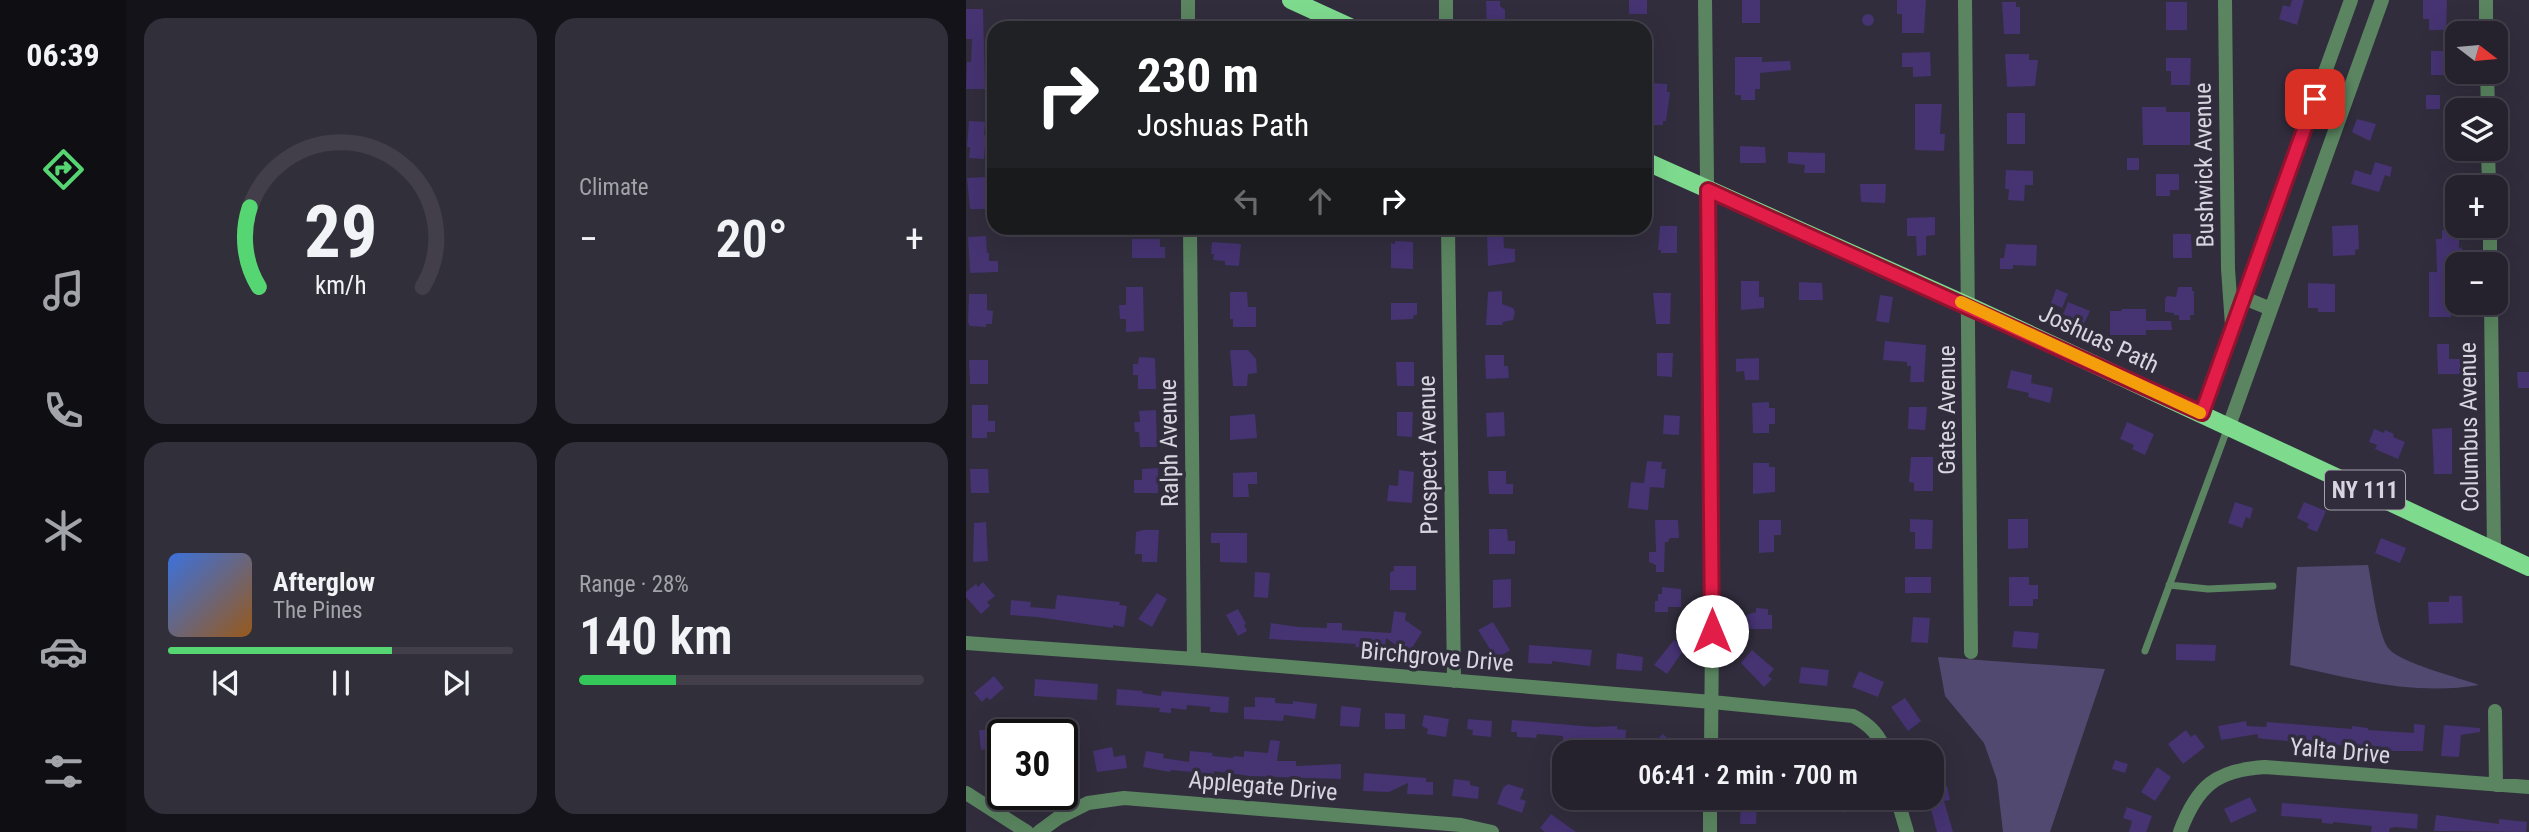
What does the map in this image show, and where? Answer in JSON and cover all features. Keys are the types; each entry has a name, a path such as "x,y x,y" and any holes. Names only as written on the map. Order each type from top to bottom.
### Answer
{"main road":[{"path":"1291,0 1337,21"},
{"name":"Joshuas Path","path":"1652,164 2202,413 2529,567"}],"street":[{"path":"1188,0 1188,21"},
{"path":"1446,0 1446,21"},
{"path":"1706,0 1711,740"},
{"name":"Gates Avenue","path":"1965,0 1971,652"},
{"name":"Bushwick Avenue","path":"2225,0 2228,269 2232,330"},
{"path":"2202,413 2351,0"},
{"path":"2228,426 2382,0"},
{"path":"2486,0 2486,21"},
{"name":"Ralph Avenue","path":"1190,235 1194,659"},
{"name":"Prospect Avenue","path":"1448,235 1454,681"},
{"path":"2244,298 2271,309"},
{"name":"Columbus Avenue","path":"2491,315 2494,551"},
{"name":"Birchgrove Drive","path":"966,643 1194,659 1853,716 1868,724 1880,740"},
{"path":"2495,710 2497,785"},
{"name":"Yalta Drive","path":"2180,832 2188,810 2202,788 2222,775 2241,769 2265,767 2529,787"},
{"path":"966,793 1027,832"},
{"name":"Applegate Drive","path":"1039,832 1058,818 1088,803 1124,798 1461,825 1492,832"},
{"path":"1710,810 1710,832"},
{"path":"1901,810 1907,832"}],"lane":[{"path":"2144,651 2228,426"},
{"path":"2169,585 2208,589 2273,586"}],"shaded area":[{"path":"2368,565 2379,622 2389,649 2405,660 2479,685 2455,688 2408,687 2290,665 2297,567"},
{"path":"1938,657 2105,669 2050,832 2003,832 1997,780 1984,743 1945,696"}],"building":[{"path":"1629,0 1647,0 1647,14 1629,14"},
{"path":"1742,0 1760,0 1760,23 1742,23"},
{"path":"1897,0 1926,0 1924,33 1902,33 1902,14 1897,14"},
{"path":"2292,0 2304,0 2297,25 2279,19 2283,5 2290,7"},
{"path":"2423,0 2447,0 2445,30 2429,30 2429,19 2423,19"},
{"path":"1486,1 1500,1 1500,6 1505,10 1505,21 1487,21"},
{"path":"2002,2 2016,2 2016,7 2020,7 2020,34 2004,34"},
{"path":"2166,2 2187,2 2187,30 2166,30"},
{"path":"966,9 983,9 985,89 966,89 967,62 971,62 972,39 966,39"},
{"path":"1868,14 1874,20 1868,26 1862,20"},
{"path":"2431,51 2445,51 2445,75 2431,75"},
{"path":"1930,52 1931,76 1913,77 1913,67 1902,67 1902,53"},
{"path":"2005,54 2029,54 2029,60 2038,60 2035,86 2007,87"},
{"path":"1735,57 1762,57 1762,62 1790,61 1791,70 1760,73 1760,89 1755,89 1755,100 1741,100 1741,95 1735,95"},
{"path":"2166,58 2191,58 2190,85 2171,85 2171,71 2166,71"},
{"path":"1652,83 1667,84 1667,92 1670,92 1666,121 1663,121 1663,125 1652,125"},
{"path":"2426,95 2440,95 2440,109 2426,109"},
{"path":"1915,104 1942,104 1940,134 1945,134 1944,151 1915,150"},
{"path":"2142,107 2166,107 2166,112 2190,112 2190,145 2143,145"},
{"path":"2007,113 2025,113 2025,144 2007,144"},
{"path":"2357,119 2376,124 2370,141 2352,132"},
{"path":"969,121 985,122 987,146 984,159 969,158 970,147 967,147"},
{"path":"1740,146 1765,147 1766,163 1740,163"},
{"path":"1788,152 1825,153 1825,173 1804,173 1805,165 1788,163"},
{"path":"2127,158 2139,158 2139,170 2127,170"},
{"path":"2375,162 2392,167 2390,177 2385,175 2379,192 2351,184 2355,170 2371,175"},
{"path":"2006,170 2033,171 2033,185 2025,185 2024,201 2008,200 2009,189 2005,189"},
{"path":"2156,174 2179,174 2179,190 2170,190 2170,196 2156,196"},
{"path":"986,177 985,209 970,209 967,178"},
{"path":"1860,184 1886,184 1885,203 1861,202"},
{"path":"1935,217 1935,235 1926,236 1926,255 1917,256 1916,236 1907,236 1907,218"},
{"path":"2358,225 2359,249 2355,250 2355,255 2333,256 2332,226"},
{"path":"1660,226 1677,226 1677,253 1661,253 1661,250 1658,250"},
{"path":"2442,230 2445,230 2445,238 2459,238 2459,248 2462,247 2462,252 2445,252 2445,315 2451,317 2429,317 2429,272 2437,272 2436,239 2442,239"},
{"path":"2173,234 2191,234 2192,258 2173,258"},
{"path":"1487,235 1503,235 1504,248 1515,249 1515,262 1488,266"},
{"path":"986,236 989,261 998,261 998,272 970,273 968,237"},
{"path":"1132,239 1160,239 1160,247 1165,247 1165,258 1132,258"},
{"path":"1395,241 1413,242 1413,269 1391,268 1391,243 1395,244"},
{"path":"1212,242 1241,244 1239,266 1225,265 1225,261 1213,260"},
{"path":"2006,244 2037,245 2036,266 2013,265 2013,269 2000,269 2000,258 2004,258"},
{"path":"1741,281 1759,281 1759,297 1764,297 1764,308 1741,310"},
{"path":"1799,282 1822,283 1823,300 1799,300"},
{"path":"2308,283 2335,284 2335,312 2318,312 2318,308 2308,308"},
{"path":"1126,287 1143,287 1144,331 1126,332 1126,319 1120,319 1119,305 1126,305"},
{"path":"2178,287 2192,287 2194,291 2194,315 2190,315 2190,320 2179,320 2179,315 2165,312 2165,299 2167,296 2176,297"},
{"path":"2056,289 2068,294 2062,308 2051,303"},
{"path":"1502,291 1502,304 1513,308 1515,312 1513,320 1503,322 1502,325 1486,325 1488,292"},
{"path":"1230,292 1247,292 1248,307 1256,307 1256,327 1233,327 1233,319 1230,319"},
{"path":"1653,293 1671,293 1670,324 1656,324"},
{"path":"969,294 987,294 987,310 993,311 992,324 986,324 986,327 970,326"},
{"path":"1880,295 1893,297 1889,323 1876,321"},
{"path":"2068,302 2090,311 2084,324 2063,314"},
{"path":"1391,303 1417,303 1417,315 1414,315 1413,319 1391,320"},
{"path":"2146,309 2146,321 2171,321 2172,330 2146,330 2146,335 2110,335 2110,311"},
{"path":"1885,341 1926,345 1924,382 1910,382 1911,366 1907,366 1907,362 1883,360"},
{"path":"2437,344 2449,344 2449,359 2462,359 2462,374 2438,374"},
{"path":"1230,350 1248,350 1256,359 1257,373 1248,374 1247,386 1233,386"},
{"path":"1657,353 1673,353 1672,377 1657,376"},
{"path":"1485,355 1504,355 1504,366 1508,366 1509,378 1486,379"},
{"path":"1139,357 1155,358 1156,389 1138,389 1138,375 1133,375 1133,364 1138,364"},
{"path":"1759,358 1759,380 1745,380 1744,371 1736,372 1736,359"},
{"path":"969,360 988,360 988,384 970,384"},
{"path":"1396,362 1414,362 1414,386 1397,386"},
{"path":"2011,370 2032,375 2031,383 2053,388 2050,403 2028,397 2029,393 2007,388"},
{"path":"2517,372 2529,372 2529,388 2518,388"},
{"path":"1769,402 1769,408 1775,408 1775,424 1769,424 1769,433 1753,433 1752,403"},
{"path":"972,405 988,405 988,421 995,421 995,432 987,432 987,438 972,438"},
{"path":"1909,407 1927,407 1925,430 1908,429"},
{"path":"1156,410 1157,447 1140,447 1139,432 1135,432 1134,422 1140,422 1139,411"},
{"path":"1397,412 1413,412 1412,437 1397,436"},
{"path":"1504,412 1505,436 1487,437 1486,413"},
{"path":"1255,414 1257,438 1230,440 1230,416"},
{"path":"1664,415 1680,416 1679,435 1663,434"},
{"path":"2127,422 2154,434 2145,455 2132,449 2134,445 2120,439"},
{"path":"2452,428 2452,474 2434,474 2432,429"},
{"path":"2374,429 2384,433 2385,430 2405,442 2398,459 2375,449 2377,445 2369,442"},
{"path":"1911,457 1933,457 1933,491 1914,491 1914,483 1909,482"},
{"path":"1647,461 1662,462 1661,469 1666,469 1664,488 1650,487 1648,510 1628,508 1631,482 1644,483"},
{"path":"1753,463 1769,463 1769,467 1775,467 1775,492 1753,494"},
{"path":"1158,468 1158,493 1134,493 1134,480 1142,480 1142,469"},
{"path":"970,469 988,469 989,493 971,493"},
{"path":"1399,470 1414,472 1412,503 1387,501 1389,485 1398,486"},
{"path":"1488,471 1506,471 1506,484 1513,484 1513,494 1489,494"},
{"path":"1257,472 1257,484 1248,484 1249,497 1233,497 1233,473"},
{"path":"2235,502 2253,508 2250,519 2246,517 2242,528 2228,523"},
{"path":"2304,502 2326,511 2317,532 2307,528 2309,524 2297,518"},
{"path":"1910,519 1933,520 1932,549 1915,549 1915,532 1910,532"},
{"path":"2008,519 2028,519 2028,548 2008,549"},
{"path":"1655,520 1678,520 1679,538 1670,538 1665,542 1664,572 1656,572 1656,565 1649,562 1649,552 1656,552"},
{"path":"1759,520 1781,520 1781,535 1774,535 1774,552 1759,553"},
{"path":"986,522 988,561 973,562 974,523"},
{"path":"1489,529 1507,529 1508,541 1515,541 1515,554 1489,554"},
{"path":"1159,530 1157,562 1142,562 1142,554 1135,554 1136,532"},
{"path":"1211,533 1247,533 1247,563 1220,562 1220,543 1211,543"},
{"path":"2381,538 2406,548 2400,563 2375,553"},
{"path":"1394,566 1416,566 1416,590 1390,590 1390,572 1394,571"},
{"path":"1255,572 1270,573 1268,598 1254,597"},
{"path":"1905,577 1931,577 1931,593 1905,593"},
{"path":"2009,577 2029,577 2029,585 2038,585 2038,599 2033,599 2033,606 2009,606"},
{"path":"1511,579 1511,607 1493,608 1493,580"},
{"path":"983,582 995,596 987,602 990,606 981,614 966,597 966,592"},
{"path":"1662,587 1681,589 1681,607 1668,607 1668,612 1655,612 1655,601 1658,601 1658,594 1662,594"},
{"path":"1157,593 1167,599 1152,627 1138,619"},
{"path":"1057,595 1120,602 1119,605 1127,606 1124,627 1113,625 1113,628 1010,615 1011,600 1031,602 1030,607 1055,609"},
{"path":"2449,596 2462,596 2463,623 2429,624 2428,602 2449,602"},
{"path":"1756,608 1768,609 1768,615 1772,615 1772,629 1746,629 1746,615 1756,612"},
{"path":"1238,609 1247,631 1238,636 1226,615"},
{"path":"1394,611 1406,613 1405,620 1422,632 1408,654 1386,638 1385,649 1355,647 1356,644 1269,639 1271,623 1327,628 1327,623 1342,623 1342,630 1391,633"},
{"path":"1913,617 1930,618 1928,643 1911,642"},
{"path":"1493,622 1510,650 1496,659 1478,630"},
{"path":"2014,631 2039,633 2037,649 2012,647"},
{"path":"1674,640 1685,648 1667,674 1654,665"},
{"path":"2176,644 2216,645 2215,661 2176,660"},
{"path":"1529,645 1592,650 1590,666 1552,661 1552,664 1528,663"},
{"path":"1752,650 1774,669 1768,676 1772,679 1764,687 1741,663"},
{"path":"1617,653 1643,657 1642,671 1616,669"},
{"path":"1801,667 1829,670 1827,686 1799,683"},
{"path":"1859,671 1884,682 1878,697 1852,687"},
{"path":"994,676 1004,688 990,700 987,697 982,702 974,693"},
{"path":"1035,679 1098,684 1097,700 1034,696"},
{"path":"1117,689 1143,691 1142,693 1161,696 1162,691 1229,697 1228,713 1210,712 1210,707 1187,705 1186,710 1171,708 1171,713 1159,712 1160,708 1116,705"},
{"path":"1255,697 1275,698 1275,703 1293,704 1293,701 1317,704 1315,719 1284,715 1283,721 1244,719 1244,707 1255,707"},
{"path":"1905,698 1921,721 1908,731 1891,707"},
{"path":"1341,706 1361,708 1359,727 1340,726"},
{"path":"1385,713 1405,714 1405,729 1385,729"},
{"path":"1424,715 1449,719 1446,737 1427,734 1428,729 1422,726"},
{"path":"1468,719 1492,721 1491,737 1472,735 1473,730 1467,729"},
{"path":"1512,720 1594,727 1617,726 1617,729 1626,730 1625,740 1563,740 1563,736 1537,734 1536,738 1517,737 1517,732 1511,732"},
{"path":"2246,721 2247,726 2266,727 2267,722 2352,729 2352,726 2368,730 2414,733 2414,724 2425,725 2423,751 2393,751 2367,747 2367,750 2350,746 2258,738 2258,734 2221,740 2218,726"},
{"path":"2444,725 2480,728 2480,732 2461,735 2459,757 2441,756"},
{"path":"979,730 987,730 987,749 981,750"},
{"path":"2186,730 2191,737 2195,734 2205,747 2183,764 2168,744"},
{"path":"1663,734 1669,740 1656,740"},
{"path":"1270,740 1280,741 1277,761 1296,761 1296,766 1341,764 1341,779 1250,776 1214,771 1214,774 1170,772 1143,767 1146,751 1164,754 1163,758 1189,762 1190,751 1233,758 1244,757 1244,751 1268,753"},
{"path":"1112,747 1114,757 1125,755 1127,768 1097,772 1093,751"},
{"path":"2115,760 2128,764 2125,773 2112,769"},
{"path":"2157,767 2171,777 2155,801 2141,792"},
{"path":"1364,773 1426,778 1426,782 1433,782 1433,795 1407,794 1408,783 1389,792 1363,791"},
{"path":"1454,779 1470,781 1470,785 1479,787 1478,799 1452,796"},
{"path":"1508,784 1524,789 1520,799 1526,801 1522,813 1497,804 1503,788"},
{"path":"1944,786 1947,786 1950,800 1944,801"},
{"path":"2250,797 2257,811 2231,823 2224,809"},
{"path":"1944,801 1953,832 1937,832 1931,810 1944,810"},
{"path":"2282,803 2418,814 2417,829 2396,827 2390,828 2389,832 2371,832 2372,826 2322,823 2322,819 2281,816"},
{"path":"2127,807 2152,816 2146,832 2129,832 2132,821 2123,818"},
{"path":"1741,810 1757,810 1756,824 1740,824"},
{"path":"1551,814 1576,832 1545,832 1540,828"},
{"path":"2436,815 2499,824 2499,819 2527,822 2526,832 2434,831"}],"slow traffic":[{"path":"1961,302 2200,413"}],"route":[{"path":"1712,631 1708,190 2202,413 2315,99"}]}
